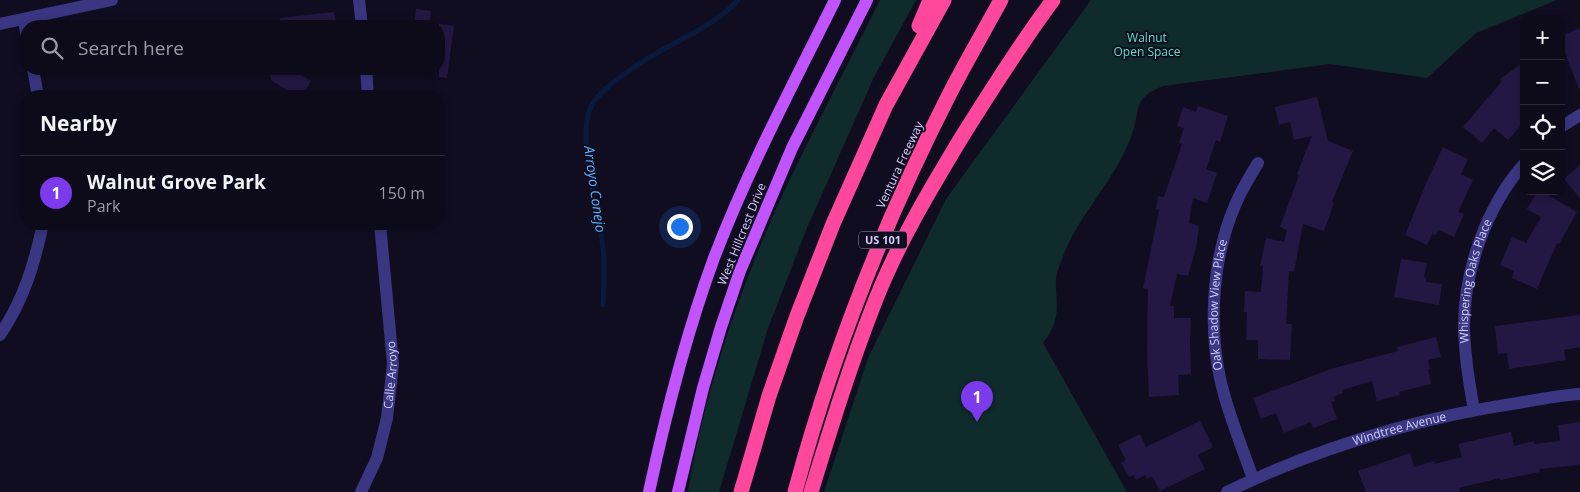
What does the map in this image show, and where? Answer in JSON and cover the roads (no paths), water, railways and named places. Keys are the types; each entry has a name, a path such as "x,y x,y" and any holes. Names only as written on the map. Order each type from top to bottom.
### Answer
{"highway":[{"path":"741,492 769,396 797,316 836,215 886,105 930,0"},
{"path":"886,105 944,0"},
{"name":"Ventura Freeway","path":"795,492 809,438 838,352 899,200 946,102 1001,0"},
{"path":"811,492 838,405 876,298 907,233 936,179 996,82 1053,0"}],"main road":[{"name":"West Hillcrest Drive","path":"650,492 674,386 698,303 714,258 760,151 835,0"},
{"name":"West Hillcrest Drive","path":"678,492 703,388 740,271 792,148 867,0"}],"street":[{"path":"24,20 112,0"},
{"path":"359,0 361,20"},
{"path":"0,24 20,21"},
{"path":"34,75 37,90"},
{"path":"366,75 368,90"},
{"path":"1565,125 1580,115"},
{"name":"Oak Shadow View Place","path":"1253,479 1220,379 1214,317 1218,271 1228,224 1243,188 1258,163"},
{"name":"Whispering Oaks Place","path":"1474,410 1467,370 1464,329 1469,282 1484,228 1496,202 1520,169"},
{"path":"0,335 23,296 36,257 42,230"},
{"name":"Calle Arroyo","path":"361,492 377,458 387,418 394,364 381,230"},
{"name":"Windtree Avenue","path":"1227,492 1253,479 1311,456 1374,435 1474,410 1580,394"}],"waterway":[{"name":"Arroyo Conejo","path":"603,305 603,248 587,158 587,123 590,109 602,92 619,78 643,61 714,21 738,0"}],"place":[{"name":"Walnut Grove Park","path":"977,422"}],"park label":[{"name":"Walnut Open Space","path":"1147,45"}]}
